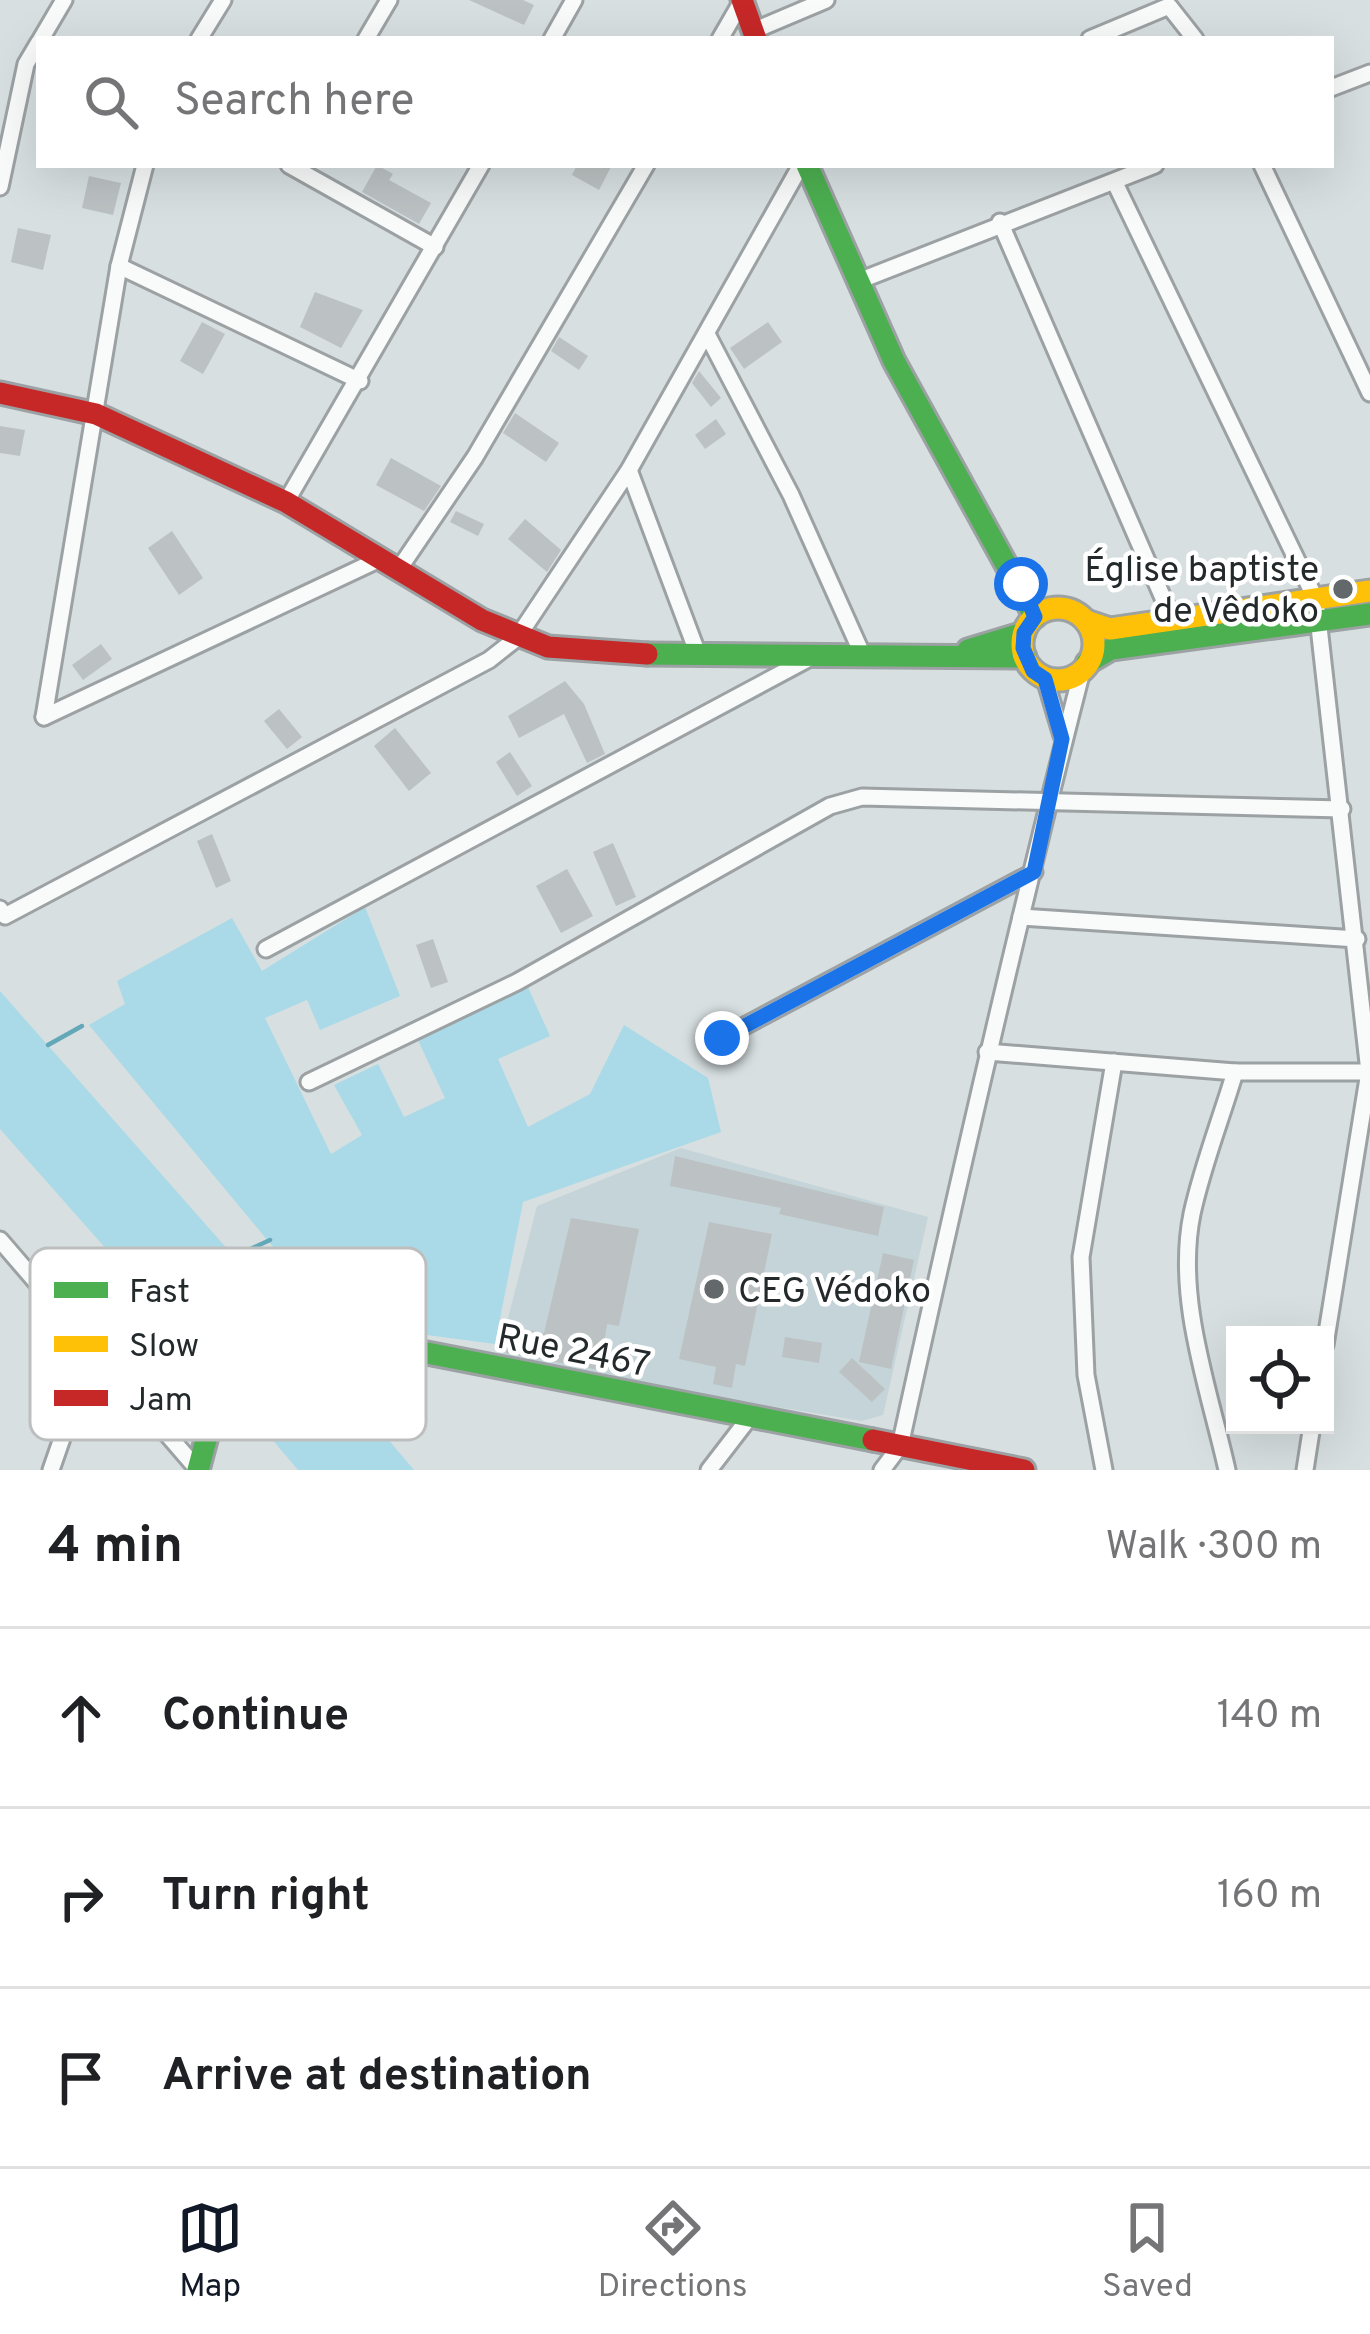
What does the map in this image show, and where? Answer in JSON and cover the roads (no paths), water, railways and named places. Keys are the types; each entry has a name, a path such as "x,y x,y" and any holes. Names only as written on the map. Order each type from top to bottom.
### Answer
{"street":[{"path":"42,36 64,0"},
{"path":"201,36 223,0"},
{"path":"368,36 389,0"},
{"path":"554,36 574,0"},
{"path":"742,0 754,35 826,0"},
{"path":"722,36 742,0"},
{"path":"1097,36 1169,6 1193,36"},
{"path":"0,187 26,64 36,47"},
{"path":"1334,87 1370,73"},
{"path":"144,168 118,266 44,717 390,564 476,457 644,168"},
{"path":"295,168 435,247"},
{"path":"286,502 479,168"},
{"path":"0,909 5,916 489,660 517,638 629,470 802,168"},
{"path":"805,168 929,429 1021,584 1036,620 1025,657"},
{"path":"856,282 1000,222 1116,184 1149,168"},
{"path":"1263,168 1370,393"},
{"path":"1116,184 1317,611 1370,1072 1328,1326"},
{"path":"1000,222 1173,621"},
{"path":"118,266 360,381"},
{"path":"708,336 791,495 864,658"},
{"path":"0,393 96,414 286,502 517,638 576,652 698,657 1025,657 1045,679 1062,739"},
{"path":"629,470 698,657"},
{"path":"1045,679 1065,680 1111,649 1317,611 1370,591"},
{"path":"950,656 1064,609 1110,629 1317,611 1370,614"},
{"path":"882,1470 900,1446 987,1052 1034,872 1046,802 1093,640 1086,621"},
{"path":"266,949 808,659"},
{"path":"309,1082 517,982 830,806 862,796 1342,809"},
{"path":"722,1038 1034,872"},
{"path":"1022,917 1357,939"},
{"path":"987,1052 1235,1072 1370,1072"},
{"path":"1104,1470 1086,1375 1082,1257 1114,1062"},
{"path":"1227,1470 1194,1325 1189,1277 1192,1216 1235,1072"},
{"path":"0,1240 30,1277"},
{"name":"Rue 2467","path":"426,1356 900,1446 982,1466 1024,1470"},
{"path":"709,1470 749,1418"},
{"path":"1305,1470 1311,1434"},
{"path":"51,1470 61,1440"},
{"path":"171,1440 198,1470"},
{"name":"Rue 2467","path":"198,1470 208,1440"}],"waterway":[{"path":"48,1045 82,1026"},
{"path":"253,1248 270,1240"}],"place":[{"name":"Église baptiste de Vêdoko","path":"1343,589"},
{"name":"CEG Védoko","path":"714,1289"}]}
